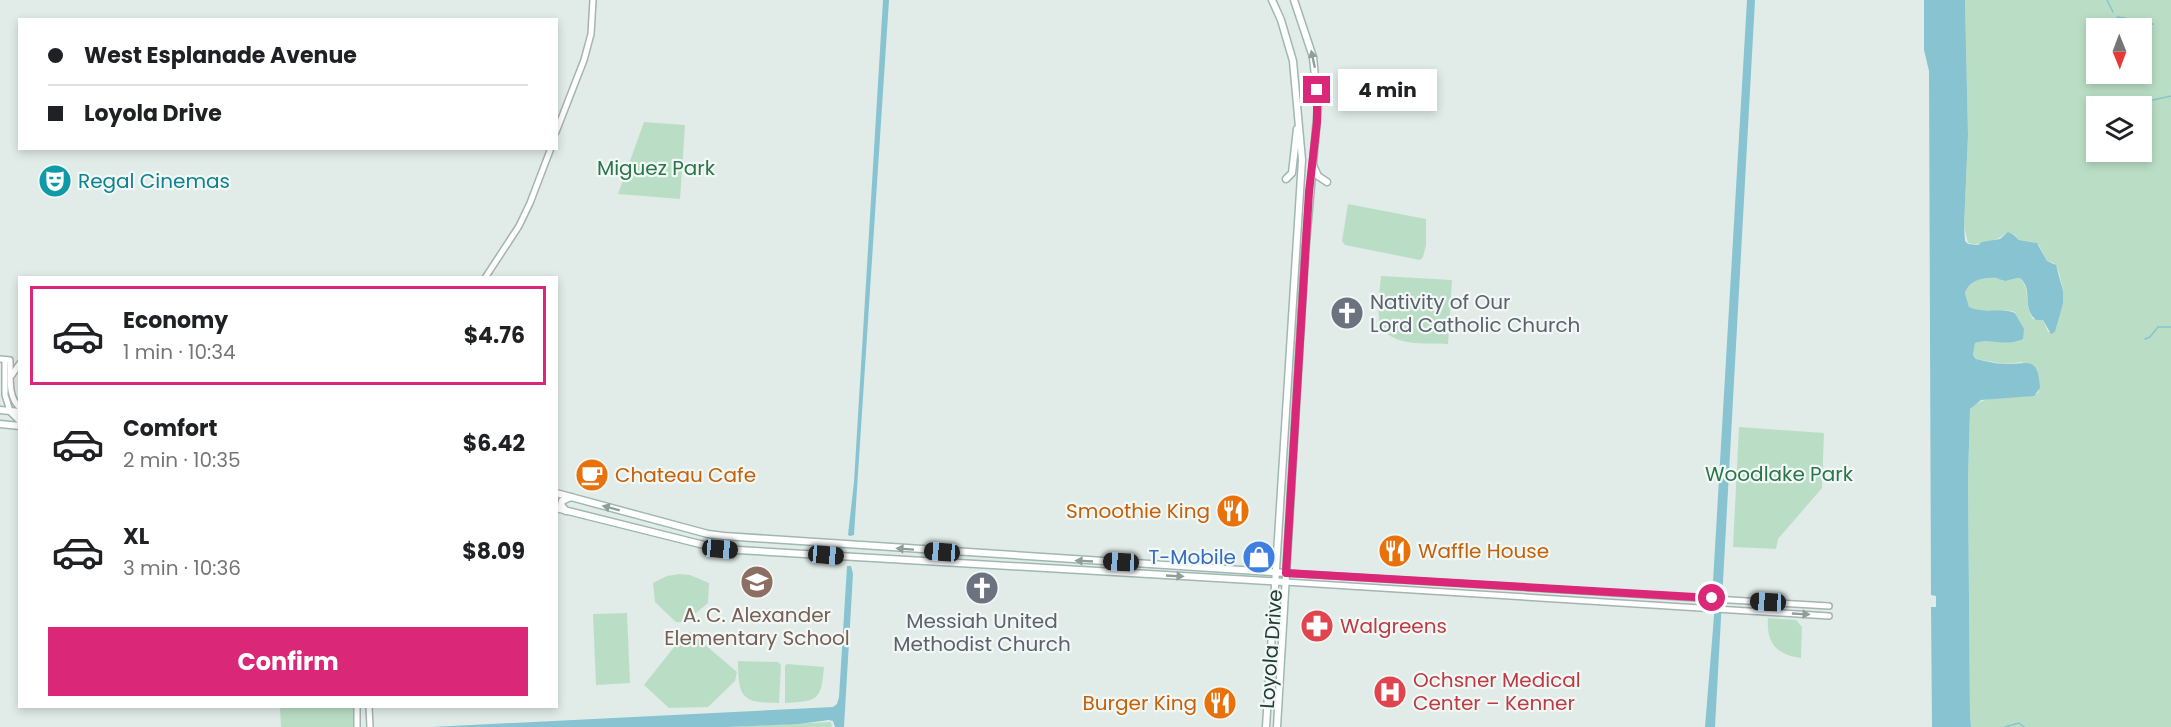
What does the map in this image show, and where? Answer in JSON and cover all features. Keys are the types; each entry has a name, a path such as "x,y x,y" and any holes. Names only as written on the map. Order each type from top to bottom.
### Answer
{"main road":[{"name":"Loyola Drive","path":"1266,727 1302,160 1293,61 1281,20 1272,0"},
{"name":"Loyola Drive","path":"1277,727 1312,159 1317,122 1316,74 1308,38 1294,0"},
{"path":"1286,179 1292,173 1299,120"},
{"path":"1312,159 1316,173 1327,182"},
{"path":"0,410 18,410"},
{"path":"10,411 18,421"},
{"path":"0,424 18,423"},
{"path":"558,494 708,534 744,538 1286,573"},
{"path":"566,511 561,505 562,501 572,497"},
{"path":"558,509 709,547 734,550 1285,582"},
{"path":"734,550 736,544 744,538"},
{"path":"778,540 783,553"},
{"path":"1277,551 1287,552"},
{"path":"1053,569 1054,559"},
{"path":"1106,572 1107,562"},
{"path":"1155,575 1156,565"},
{"path":"1205,567 1205,578"}],"street":[{"path":"558,127 584,60 591,34 593,0"},
{"path":"486,276 519,226 549,150"},
{"path":"5,360 11,379"},
{"path":"5,360 5,395 10,411"},
{"path":"18,365 13,371 11,379 11,395 18,407"},
{"path":"1286,573 1829,606"},
{"path":"1285,582 1829,616"},
{"path":"357,708 357,727"},
{"path":"369,708 370,727"}],"green space":[{"path":"1965,0 2171,0 2171,727 1971,727 1968,479 1970,409 1993,398 2029,396 2038,393 2039,384 2038,379 2022,362 2004,364 1977,359 1973,355 1975,343 2017,342 2023,336 2023,329 2015,312 1974,309 1969,307 1965,293 1973,282 1982,279 1997,278 2006,281 2020,278 2025,287 2033,319 2043,320 2048,332 2055,332 2063,304 2063,291 2059,272 2054,263 2047,261 2039,245 2019,240 2014,234 2005,234 1997,239 1972,244 1968,243 1964,227 1968,135"},
{"name":"Miguez Park","path":"644,122 685,125 680,199 618,194"},
{"path":"1348,204 1426,219 1426,245 1423,257 1420,260 1345,245 1342,241"},
{"path":"1381,276 1452,280 1448,344 1407,342 1389,335 1382,328 1378,302"},
{"name":"Woodlake Park","path":"1739,427 1824,433 1822,488 1778,539 1776,549 1733,547"},
{"path":"690,575 709,583 708,603 685,622 676,622 655,602 653,583 667,576"},
{"path":"627,613 630,683 596,685 593,614"},
{"path":"1768,618 1796,620 1802,627 1801,658 1785,654 1774,646 1769,634"},
{"path":"686,632 690,632 737,672 735,681 708,707 669,708 644,685"},
{"path":"738,661 778,662 781,665 779,703 757,702 745,696 739,683"},
{"path":"787,664 824,667 821,687 816,697 811,700 785,703 785,666"},
{"path":"280,708 355,708 355,727 281,727"},
{"path":"831,722 832,727 726,727"}],"water":[{"path":"883,0 889,0 854,535 850,536 848,535 854,482"},
{"path":"1747,0 1755,0 1715,727 1705,727 1714,616 1713,582"},
{"path":"1924,0 1965,0 1968,135 1965,241 1968,244 1978,245 1982,242 2000,239 2008,232 2019,240 2037,243 2047,261 2056,265 2063,291 2063,304 2055,332 2051,334 2043,320 2036,320 2029,310 2026,288 2020,278 2006,281 1997,278 1982,279 1973,282 1965,293 1969,307 2015,313 2024,329 2023,339 2018,341 1975,343 1973,355 1976,359 2002,364 2030,364 2037,370 2040,388 2034,396 1981,400 1970,409 1968,479 1971,727 1932,727 1931,607 1936,607 1936,596 1931,595 1929,71 1924,50"},
{"path":"847,566 851,566 853,574 844,727 835,727 833,721 829,720 799,724 726,727 432,727 833,707 837,704 839,697"}],"waterway":[{"path":"2107,0 2113,12"},
{"path":"2117,17 2126,18"},
{"path":"2152,100 2171,96"},
{"path":"2145,339 2150,337 2158,327 2171,327"},
{"path":"2005,727 2019,723 2024,727"}],"place":[{"name":"Regal Cinemas","path":"55,181"},
{"name":"Nativity of Our Lord Catholic Church","path":"1347,313"},
{"name":"Chateau Cafe","path":"592,475"},
{"name":"Smoothie King","path":"1233,511"},
{"name":"Waffle House","path":"1395,551"},
{"name":"T-Mobile","path":"1259,557"},
{"name":"A. C. Alexander Elementary School","path":"757,582"},
{"name":"Messiah United Methodist Church","path":"982,588"},
{"name":"Walgreens","path":"1317,626"},
{"name":"Ochsner Medical Center – Kenner","path":"1390,692"},
{"name":"Burger King","path":"1220,703"}],"route":[{"path":"1317,90 1316,140 1309,192 1286,573 1712,598"}]}
